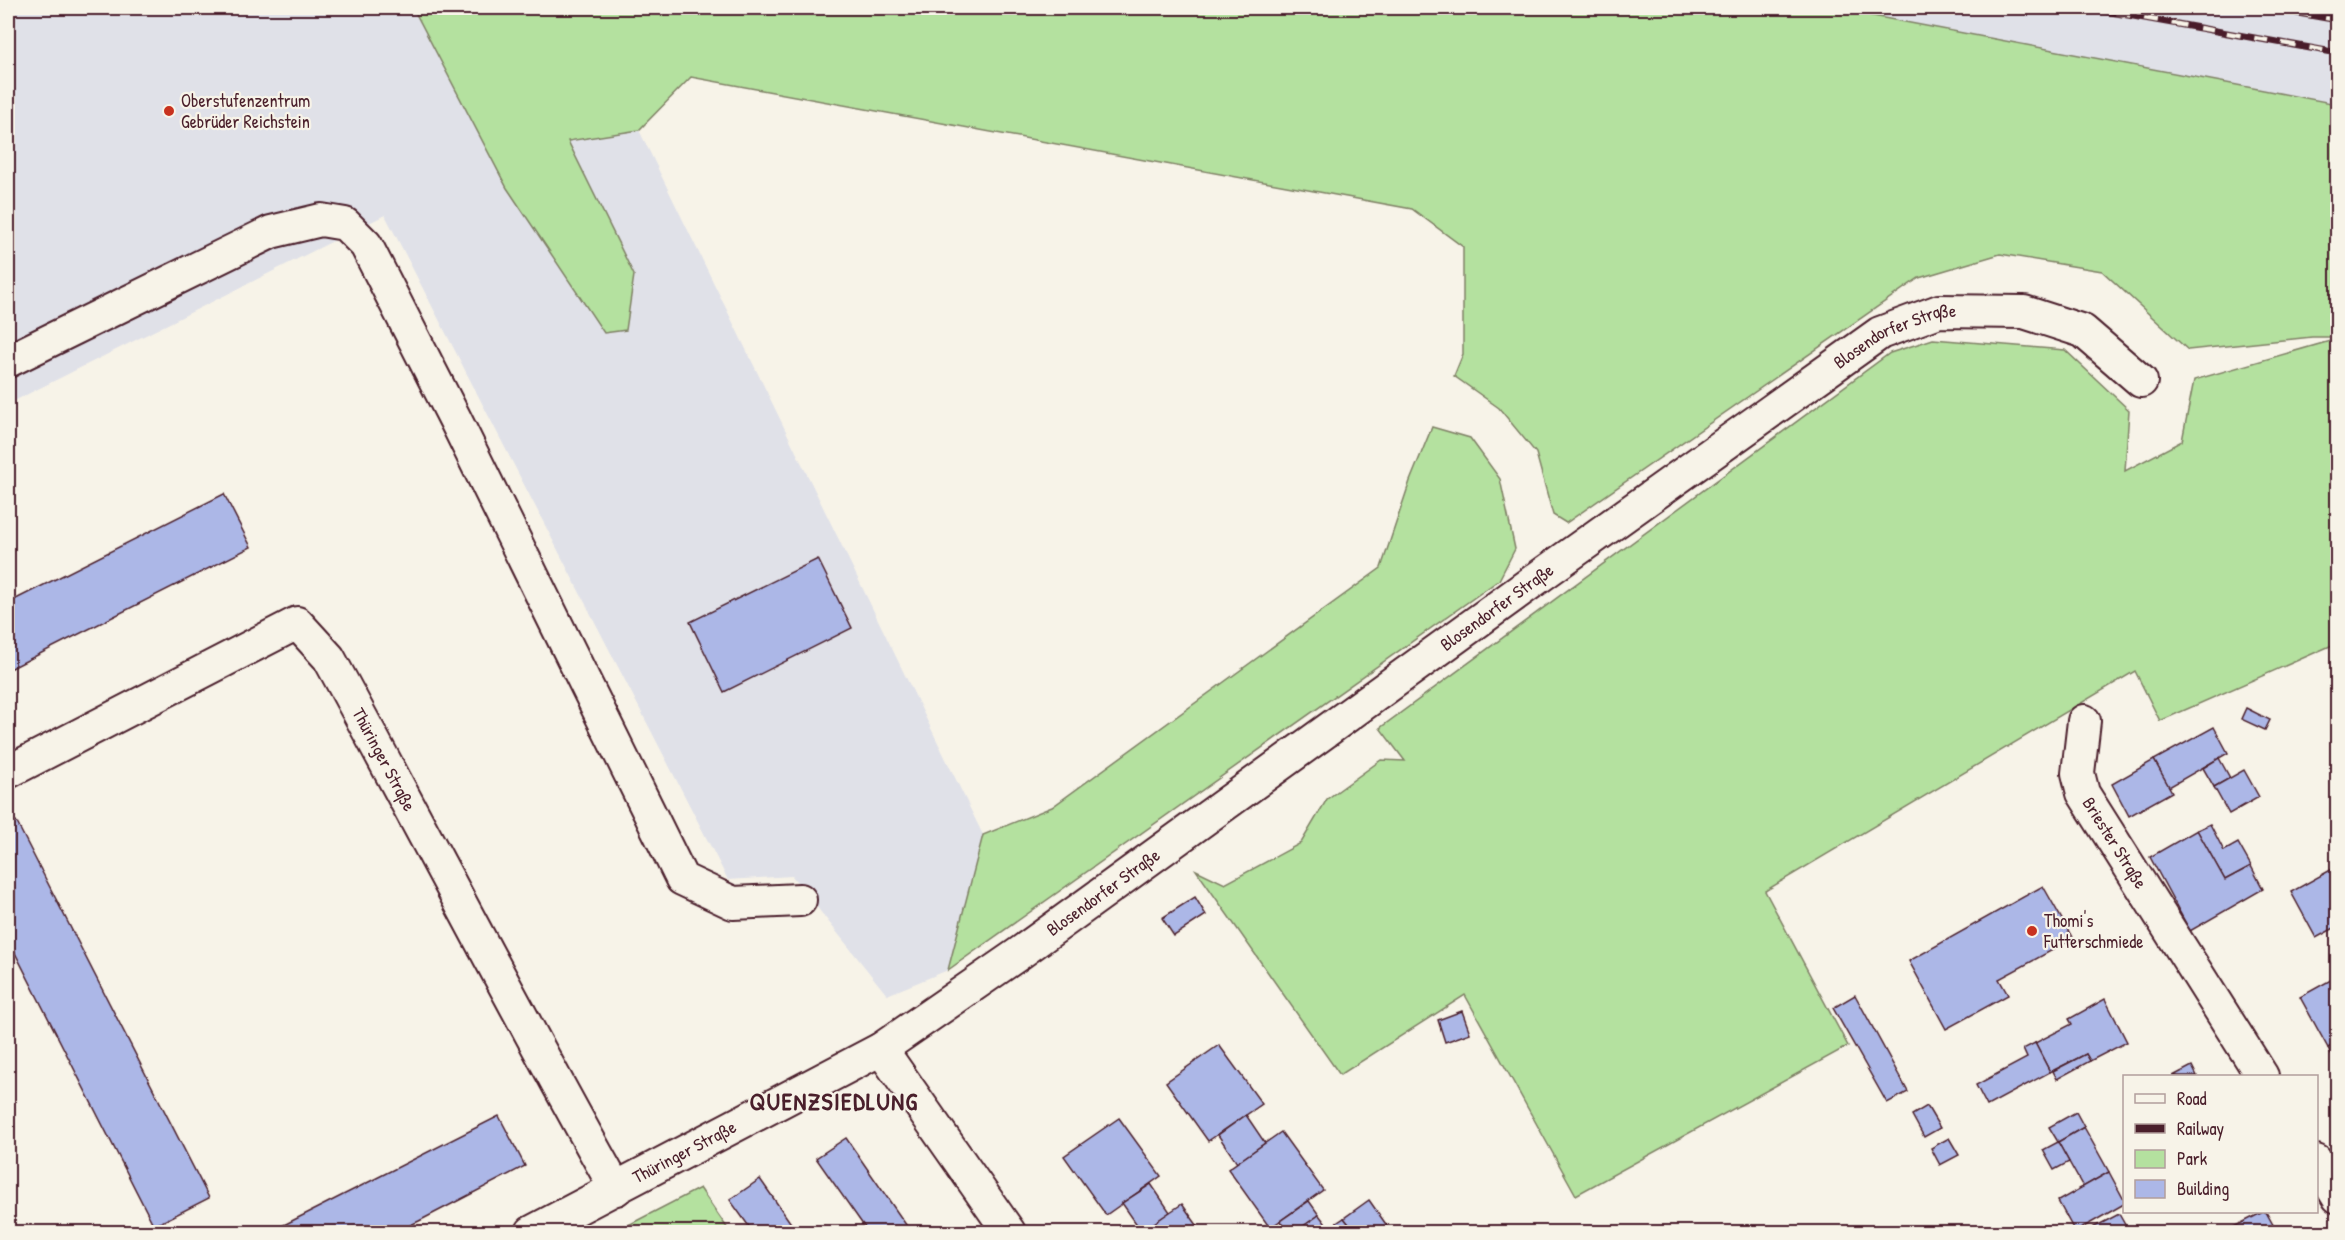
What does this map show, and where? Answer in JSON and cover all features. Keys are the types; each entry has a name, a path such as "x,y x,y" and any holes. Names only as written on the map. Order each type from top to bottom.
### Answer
{"street":[{"path":"8,361 271,232 321,220 345,224 366,245 455,419 682,879 733,903 800,900"},
{"name":"Blosendorfer Straße","path":"880,1049 1017,955 1880,333 1939,311 2025,312 2083,332 2140,381"},
{"name":"Thüringer Straße","path":"8,772 297,623 329,658 496,967 545,1063 616,1189"},
{"name":"Briester Straße","path":"2084,720 2078,772 2083,793 2261,1075"},
{"path":"880,1049 1009,1233"},
{"name":"Thüringer Straße","path":"532,1233 880,1049"},
{"path":"2318,1164 2337,1197"}],"shaded area":[{"path":"8,8 413,8 507,188 634,275 568,141 639,130 983,835 948,970 887,995 792,876 728,880 385,215 8,404"},
{"path":"1831,8 2337,8 2337,104"}],"green space":[{"path":"413,8 1831,8 2337,104 2337,337 2312,337 2188,350 2102,271 2000,254 1919,278 1566,523 1553,515 1536,453 1499,408 1454,376 1463,354 1463,247 1412,209 691,77 639,130 568,141 634,275 626,330 604,333 507,188"},
{"path":"1933,339 2065,350 2129,410 2125,471 2182,441 2194,380 2337,339 2337,643 2160,721 2135,671 1765,891 1848,1046 1576,1195 1465,995 1340,1075 1196,870 1225,884 1301,843 1327,799 1381,760 1405,761 1380,728 1890,353"},
{"path":"1432,427 1470,438 1500,479 1515,549 1499,580 948,970 983,835 1052,807 1381,568 1410,481"},
{"path":"700,1188 730,1232 615,1232"}],"building":[{"path":"224,494 251,547 8,670 8,603"},
{"path":"818,559 852,628 724,692 690,622"},
{"path":"2246,708 2270,720 2265,730 2241,719"},
{"path":"2214,727 2228,753 2169,787 2154,760"},
{"path":"2219,758 2230,778 2214,787 2203,768"},
{"path":"2154,760 2172,792 2129,816 2112,784"},
{"path":"2244,770 2259,797 2229,814 2214,787"},
{"path":"16,821 209,1198 154,1226 8,939 8,826"},
{"path":"2210,824 2224,851 2238,843 2251,866 2225,880 2197,830"},
{"path":"2197,830 2225,880 2251,866 2263,889 2190,931 2150,857"},
{"path":"2336,867 2338,926 2316,938 2291,892"},
{"path":"2043,886 2073,939 1999,979 2008,995 1946,1029 1909,961"},
{"path":"1195,897 1206,915 1174,936 1162,918"},
{"path":"2338,976 2338,1043 2328,1048 2300,997"},
{"path":"1855,995 1908,1092 1887,1103 1833,1008"},
{"path":"2105,999 2127,1042 2090,1061 2086,1054 2050,1072 2035,1043 2072,1024 2069,1019"},
{"path":"1462,1011 1470,1033 1445,1042 1438,1020"},
{"path":"2035,1043 2050,1072 1987,1106 1976,1085 2027,1058 2023,1049"},
{"path":"2338,1043 2338,1066 2328,1048"},
{"path":"1219,1045 1262,1104 1208,1141 1166,1082"},
{"path":"2086,1054 2090,1061 2057,1079 2053,1071"},
{"path":"2192,1066 2196,1075 2175,1075"},
{"path":"1927,1106 1940,1128 1924,1137 1912,1115"},
{"path":"2076,1112 2084,1127 2058,1142 2049,1127"},
{"path":"1246,1115 1265,1143 1237,1163 1218,1135"},
{"path":"499,1116 525,1166 419,1221 396,1232 270,1232"},
{"path":"1119,1118 1161,1176 1106,1215 1064,1156"},
{"path":"2084,1127 2109,1172 2083,1187 2058,1142"},
{"path":"1281,1132 1323,1190 1270,1228 1228,1169"},
{"path":"846,1138 911,1232 868,1232 816,1158"},
{"path":"1949,1138 1959,1155 1940,1165 1931,1148"},
{"path":"2058,1142 2069,1162 2054,1170 2043,1150"},
{"path":"2109,1172 2123,1198 2123,1205 2075,1232 2058,1201"},
{"path":"760,1179 797,1232 753,1232 730,1200"},
{"path":"1151,1184 1170,1212 1142,1232 1122,1203"},
{"path":"1369,1200 1390,1230 1388,1232 1355,1232 1344,1218"},
{"path":"1309,1201 1319,1215 1295,1232 1287,1232 1280,1221"},
{"path":"1182,1204 1202,1232 1141,1232 1170,1212"},
{"path":"2261,1213 2267,1213 2277,1232 2224,1232"},
{"path":"2119,1214 2129,1232 2085,1232"},
{"path":"1319,1215 1329,1228 1323,1232 1295,1232"},
{"path":"1344,1218 1355,1232 1323,1232"}],"railway":[{"path":"2089,8 2338,53"},
{"path":"2270,8 2338,20"}],"place":[{"name":"Oberstufenzentrum Gebrüder Reichstein","path":"169,111"},
{"name":"Thomi's Futterschmiede","path":"2032,931"}],"district":[{"name":"QUENZSIEDLUNG","path":"834,1102"}]}
